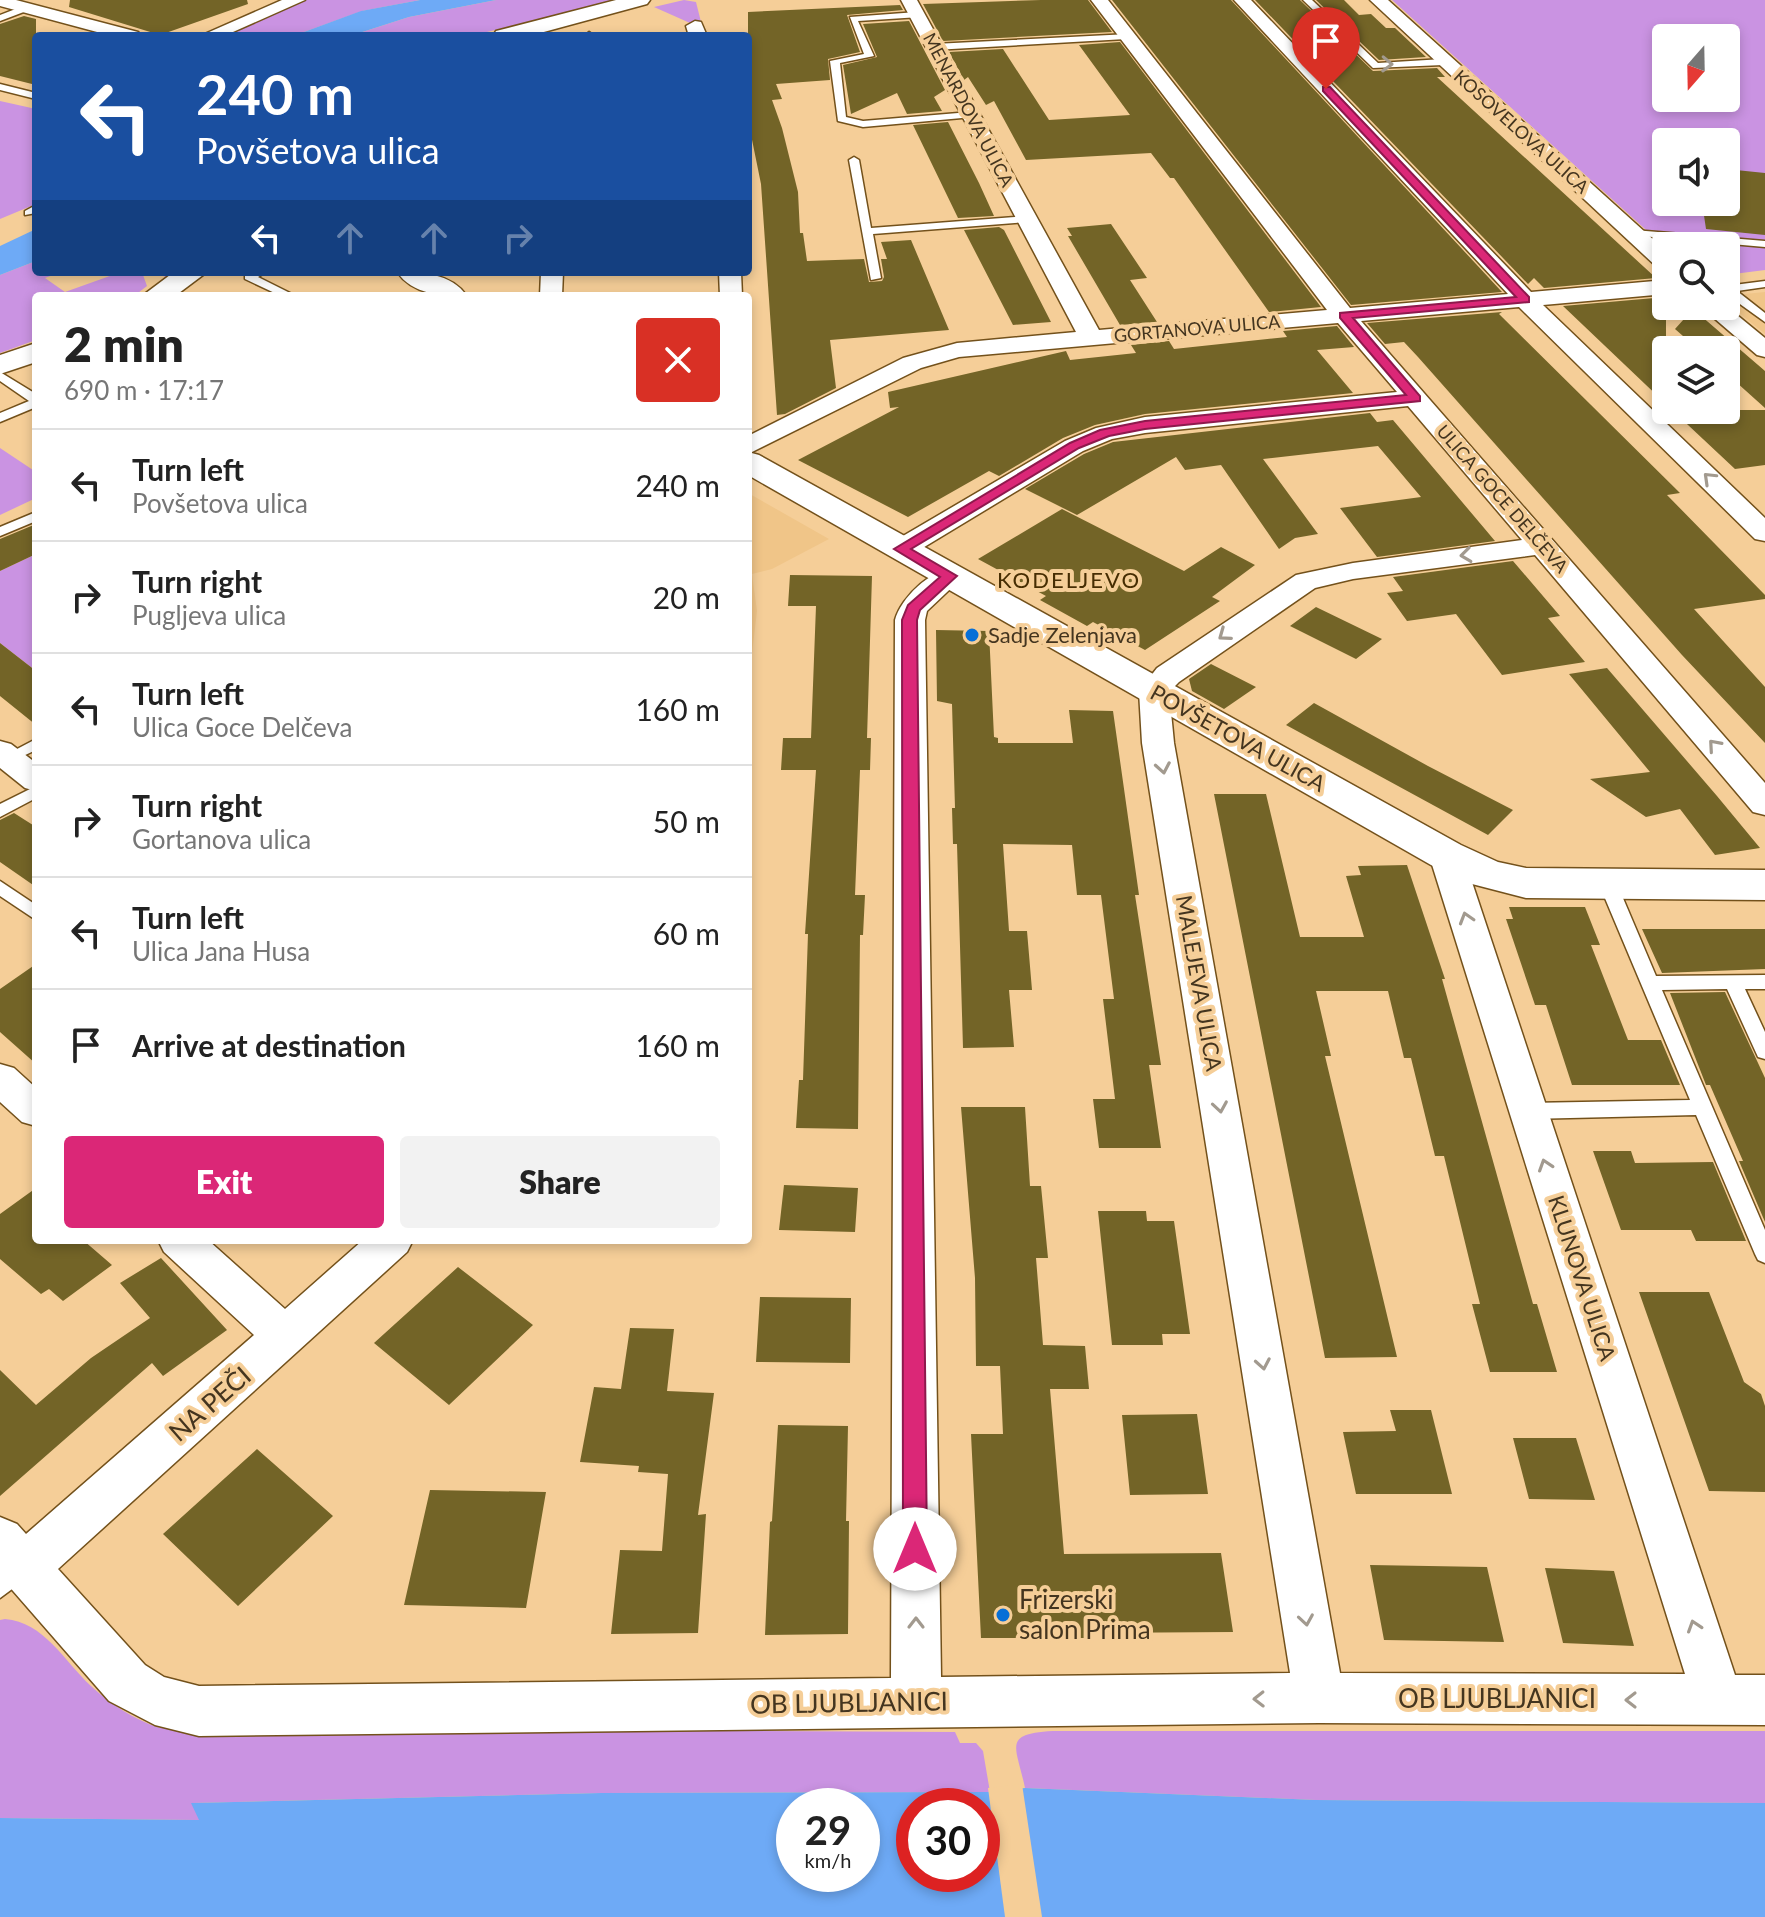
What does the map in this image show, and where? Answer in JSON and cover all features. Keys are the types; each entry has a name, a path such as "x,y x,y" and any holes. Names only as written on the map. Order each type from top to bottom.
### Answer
{"street":[{"path":"219,32 297,0"},
{"path":"519,32 640,0"},
{"name":"ULICA GOCE DELČEVA","path":"1099,0 1344,316 1765,804"},
{"path":"1242,0 1525,300 1765,533"},
{"name":"KOSOVELOVA ULICA","path":"1378,0 1652,250"},
{"path":"0,1 117,32"},
{"name":"MENARDOVA ULICA","path":"913,8 1091,338"},
{"path":"162,292 187,276"},
{"path":"418,276 446,292"},
{"name":"GORTANOVA ULICA","path":"752,444 936,354 1652,288"},
{"path":"1729,320 1765,350"},
{"path":"2,376 32,355"},
{"path":"901,549 1074,446 1105,433 1145,425 1416,398"},
{"name":"POVŠETOVA ULICA","path":"752,464 1446,855 1487,874 1511,881 1765,885"},
{"path":"1154,691 1168,675 1306,581 1353,571 1543,546"},
{"path":"916,1701 910,620 913,608 950,576"},
{"name":"MALEJEVA ULICA","path":"1154,691 1158,743 1319,1698"},
{"path":"15,751 32,774"},
{"name":"KLUNOVA ULICA","path":"1446,855 1528,1111 1742,1700"},
{"path":"0,1079 32,1107"},
{"path":"183,1244 286,1337"},
{"name":"NA PEČI","path":"9,1564 286,1337 388,1244"},
{"name":"OB LJUBLJANICI","path":"9,1564 127,1683 155,1700 199,1711 1319,1698 1742,1700"}],"lane":[{"path":"1307,0 1376,66 1443,62"},
{"path":"0,18 26,8"},
{"path":"913,8 853,19 869,56 835,61 841,119 863,124 970,115"},
{"path":"934,47 1126,36"},
{"path":"0,87 32,95"},
{"path":"854,160 875,278"},
{"name":"MENARDOVA ULICA","path":"868,231 1027,219"},
{"path":"1634,233 1765,244"},
{"path":"251,276 249,277 281,292"},
{"path":"1740,287 1765,284"},
{"path":"1740,300 1765,319"},
{"path":"2,376 32,399"},
{"path":"0,418 32,404"},
{"path":"0,532 32,518"},
{"path":"0,811 32,793"},
{"path":"1608,884 1765,1254"},
{"path":"0,887 32,911"},
{"path":"1733,982 1765,1052"},
{"path":"1650,983 1765,982"},
{"path":"1528,1111 1702,1107"}],"shaded area":[{"path":"306,0 420,0 362,11 304,32 228,32"},
{"path":"496,0 614,0 487,32 362,32 409,17"},
{"path":"684,0 696,2 701,22 690,23 654,7"},
{"path":"1392,0 1765,0 1765,270 1740,273 1740,232 1652,232 1652,235"},
{"path":"0,101 32,108 32,206 0,219"},
{"path":"32,263 32,276 50,276 45,278 65,292 32,292 32,341 0,353 0,275"},
{"path":"110,276 143,276 147,286 139,292 65,292"},
{"path":"1765,292 1765,334 1740,313 1740,301 1747,300 1745,294"},
{"path":"0,448 32,469 32,500 0,515"},
{"path":"752,495 829,539 772,569 752,574"},
{"path":"32,556 32,668 0,643 0,571"},
{"path":"752,574 757,611 752,654"},
{"path":"0,1620 31,1627 107,1699 132,1716 160,1728 955,1732 960,1743 976,1743 983,1751 989,1788 896,1788 896,1792 880,1792 880,1788 776,1788 776,1793 601,1793 192,1803 200,1820 0,1818"},
{"path":"1053,1731 1765,1731 1765,1803 1316,1800 1025,1788 1016,1744 1026,1735"}],"water":[{"path":"420,0 496,0 409,17 362,32 304,32 361,11"},
{"path":"32,231 32,263 0,275 0,246"},
{"path":"1025,1788 1316,1800 1765,1803 1765,1917 0,1917 0,1818 199,1820 191,1803 601,1793 776,1793 776,1892 880,1892 880,1792 896,1792 896,1892 1000,1892 1000,1791"}],"pier":[{"path":"1022,1784 1042,1917 1005,1917 1000,1879 1000,1788 988,1788"}],"building":[{"path":"70,0 247,0 248,4 169,32 150,32 69,7"},
{"path":"1088,0 1112,32 943,41 923,4"},
{"path":"1112,0 1231,0 1502,292 1351,305"},
{"path":"1255,0 1300,0 1373,71 1437,68 1445,77 1437,77 1652,274 1652,278 1544,288 1534,278 1528,284"},
{"path":"1316,0 1344,0 1359,15 1371,14 1386,28 1395,28 1426,57 1379,60"},
{"path":"900,5 903,10 847,15 860,52 828,59 830,80 776,84 782,99 772,100 798,192 800,233 803,233 807,261 864,259 869,282 882,281 881,259 887,259 881,242 911,240 949,330 830,340 836,388 785,414 777,415 761,184 752,140 752,32 748,32 748,12"},
{"path":"24,16 36,19 36,32 32,32 32,84 0,76 0,24"},
{"path":"909,21 945,90 934,97 942,111 907,114 897,93 851,114 843,65 877,57 863,24"},
{"path":"1120,42 1321,307 1269,312 1174,178 1170,178 1151,153 1026,160 994,101 986,105 968,77 964,80 949,52 1003,49 1049,120 1130,115 1079,45"},
{"path":"948,122 994,216 958,218 913,125"},
{"path":"1740,170 1765,173 1765,235 1706,229 1704,216 1740,216"},
{"path":"1111,224 1147,278 1130,280 1157,322 1120,325 1068,236 1072,236 1067,228"},
{"path":"999,227 1004,230 1051,322 1013,325 964,230"},
{"path":"1652,298 1652,320 1666,320 1666,336 1652,336 1652,391 1563,306"},
{"path":"1502,312 1499,314 1680,493 1667,495 1765,595 1765,599 1694,609 1765,687 1765,743 1682,655 1404,342 1385,344 1367,323"},
{"path":"1683,320 1706,320 1724,336 1683,336 1675,329"},
{"path":"1337,326 1354,347 1317,350 1353,393 1145,414 1095,425 1063,438 999,476 989,471 908,517 798,460 899,407 890,408 888,392 1066,351 1070,360 1136,353 1131,345 1169,341 1174,349 1287,337 1283,331"},
{"path":"1740,349 1765,371 1765,408 1740,386"},
{"path":"1740,410 1765,410 1765,465 1735,469 1687,424 1740,424"},
{"path":"1370,413 1377,422 1393,420 1495,541 1377,557 1340,508 1421,497 1378,446 1263,459 1318,534 1295,538 1279,549 1221,465 1185,470 1176,457 1077,515 1025,489 1084,454 1113,442"},
{"path":"1062,509 1184,571 1221,547 1255,565 1212,597 1220,601 1145,650 1093,622 1087,626 1040,600 1046,596 978,559"},
{"path":"32,526 32,556 0,571 0,539"},
{"path":"1513,561 1560,616 1548,618 1585,662 1502,675 1456,614 1407,621 1387,593 1403,591 1393,577"},
{"path":"790,575 872,576 867,738 871,738 870,770 860,770 855,895 865,895 863,935 860,935 858,1129 796,1128 799,1080 803,1080 808,934 805,934 816,770 781,770 783,738 811,738 816,606 788,606"},
{"path":"1316,607 1382,639 1356,659 1290,626"},
{"path":"936,630 989,631 994,737 998,738 998,743 1073,743 1069,710 1113,711 1139,895 1135,895 1161,1065 1149,1065 1161,1148 1099,1148 1093,1099 1115,1099 1103,999 1114,999 1101,895 1077,895 1072,845 1003,844 1009,931 1027,931 1032,990 1009,990 1014,1047 963,1048 957,844 953,844 952,704 937,701"},
{"path":"0,643 32,668 32,722 0,696"},
{"path":"1211,664 1256,687 1224,709 1192,691 1189,679"},
{"path":"1607,668 1760,848 1715,855 1680,809 1646,817 1590,779 1650,772 1569,674"},
{"path":"1314,703 1513,810 1488,835 1286,725"},
{"path":"1214,794 1266,794 1300,937 1364,937 1346,876 1361,875 1358,866 1407,865 1445,979 1442,979 1533,1304 1537,1304 1557,1372 1490,1372 1472,1304 1480,1304 1444,1156 1435,1156 1411,1058 1404,1058 1388,991 1316,991 1331,1056 1325,1056 1397,1357 1325,1358"},
{"path":"14,813 32,824 32,884 0,862 0,820"},
{"path":"1509,907 1585,907 1600,945 1591,945 1628,1040 1661,1040 1680,1085 1572,1085 1546,1005 1535,1005 1506,919 1513,919"},
{"path":"1642,929 1765,929 1765,969 1662,973"},
{"path":"32,967 32,1060 0,1032 0,989"},
{"path":"1725,992 1765,1078 1765,1222 1739,1161 1743,1161 1710,1085 1706,1085 1670,993"},
{"path":"961,1107 1025,1107 1030,1186 1041,1186 1048,1258 1036,1258 1043,1345 1085,1346 1089,1389 1050,1389 1064,1554 1221,1553 1233,1632 1084,1633 1085,1638 981,1638 971,1434 1003,1434 1000,1366 976,1366 975,1278"},
{"path":"1593,1151 1631,1151 1635,1163 1713,1162 1746,1241 1696,1241 1691,1230 1621,1230"},
{"path":"784,1185 858,1188 855,1232 779,1230"},
{"path":"32,1191 32,1244 88,1244 112,1265 63,1301 49,1289 41,1294 0,1259 0,1214"},
{"path":"1098,1211 1146,1211 1147,1221 1174,1221 1190,1334 1162,1334 1163,1345 1112,1345"},
{"path":"161,1258 227,1330 163,1376 152,1363 0,1496 0,1370 36,1405 91,1358 150,1318 120,1283"},
{"path":"458,1267 533,1325 449,1405 374,1343"},
{"path":"1639,1292 1709,1292 1744,1382 1761,1394 1765,1406 1765,1492 1709,1491"},
{"path":"760,1297 851,1298 850,1363 756,1362"},
{"path":"630,1328 674,1329 667,1391 714,1393 698,1515 706,1514 698,1633 611,1634 620,1550 662,1551 668,1474 638,1472 639,1466 580,1462 594,1387 621,1389"},
{"path":"1390,1410 1431,1410 1452,1494 1356,1494 1343,1432 1396,1431"},
{"path":"1197,1414 1208,1494 1130,1495 1122,1415"},
{"path":"778,1425 848,1426 848,1634 765,1635"},
{"path":"1513,1438 1576,1438 1595,1500 1529,1499"},
{"path":"257,1449 333,1516 238,1606 163,1534"},
{"path":"430,1490 546,1492 526,1608 404,1605"},
{"path":"1370,1565 1487,1567 1504,1642 1384,1640"},
{"path":"1545,1568 1614,1571 1634,1646 1563,1643"}],"place":[{"name":"Sadje Zelenjava","path":"972,635"},
{"name":"Frizerski salon Prima","path":"1003,1615"}],"district":[{"name":"KODELJEVO","path":"1069,580"}],"route":[{"path":"915,1549 910,620 917,603 950,576 901,549 1074,446 1105,433 1145,425 1416,398 1344,316 1525,300 1326,89"}]}
